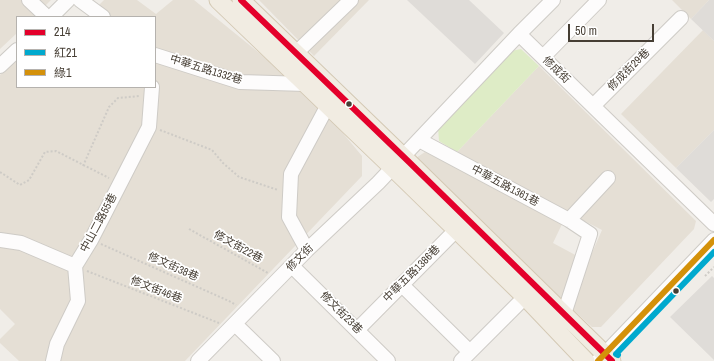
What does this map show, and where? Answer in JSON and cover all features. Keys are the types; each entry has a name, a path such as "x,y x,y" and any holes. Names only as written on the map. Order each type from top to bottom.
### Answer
{"main road":[{"path":"218,0 328,105 398,162"},
{"path":"241,0 296,53 398,162 530,292 586,361"},
{"path":"530,292 564,314 605,359"}],"street":[{"path":"29,0 46,16"},
{"path":"52,16 68,0"},
{"path":"80,0 102,16"},
{"path":"296,53 351,0"},
{"path":"398,162 553,0"},
{"path":"543,57 599,0"},
{"name":"修成街29巷","path":"593,106 681,18"},
{"name":"修成街","path":"520,34 714,224"},
{"path":"0,66 16,51"},
{"name":"中華五路1332巷","path":"156,55 240,82 306,84"},
{"name":"中山二路55巷","path":"75,266 91,240 149,127 152,91"},
{"path":"307,250 289,217 291,174 328,105"},
{"name":"中華五路1361巷","path":"419,140 569,220 590,234 564,314"},
{"name":"修文街","path":"198,361 307,250 398,162"},
{"path":"569,220 608,178"},
{"name":"中華五路1386巷","path":"357,330 462,224"},
{"path":"0,240 21,243 75,266 78,301 57,344 53,361"},
{"path":"605,359 714,240"},
{"name":"修文街23巷","path":"292,266 388,361"},
{"path":"402,285 466,357 530,292"},
{"path":"234,326 273,361"}],"path":[{"path":"83,166 109,107 118,98 152,91"},
{"path":"149,127 212,150 223,163 239,177 290,194"},
{"path":"0,172 20,185 29,180 45,152 56,151 83,166 120,183"},
{"name":"修文街22巷","path":"189,229 279,279"},
{"name":"修文街38巷","path":"91,240 229,301 247,312"},
{"name":"修文街46巷","path":"75,266 234,326"},
{"path":"705,276 714,268"}],"shaded area":[{"path":"0,0 51,0 35,16 16,16 16,34 0,49"},
{"path":"104,0 137,0 156,14 173,0 194,0 311,95 362,156 362,176 185,361 19,361 0,343 0,339 15,324 0,309 0,75 16,59 16,88 156,88 156,16 88,16"},
{"path":"259,0 369,0 314,56"},
{"path":"407,0 469,0 504,33 475,64"},
{"path":"672,0 709,0 691,19"},
{"path":"709,0 714,0 714,41 691,19"},
{"path":"703,30 714,41 714,130 676,168 621,114"},
{"path":"539,66 696,221 694,229 601,327 592,327 569,306 602,230 524,190 457,152"},
{"path":"714,130 714,199 711,202 676,168"},
{"path":"425,152 563,222 553,243 579,257 567,294 559,298 416,158"},
{"path":"712,276 714,278 714,360 670,317"}],"green space":[{"path":"521,49 539,66 457,152 439,141 438,127 511,51"}],"transit line":[{"name":"214","path":"241,0 612,361"},
{"name":"綠1","path":"598,361 714,240"},
{"name":"紅21","path":"618,355 616,354 714,252"}]}
